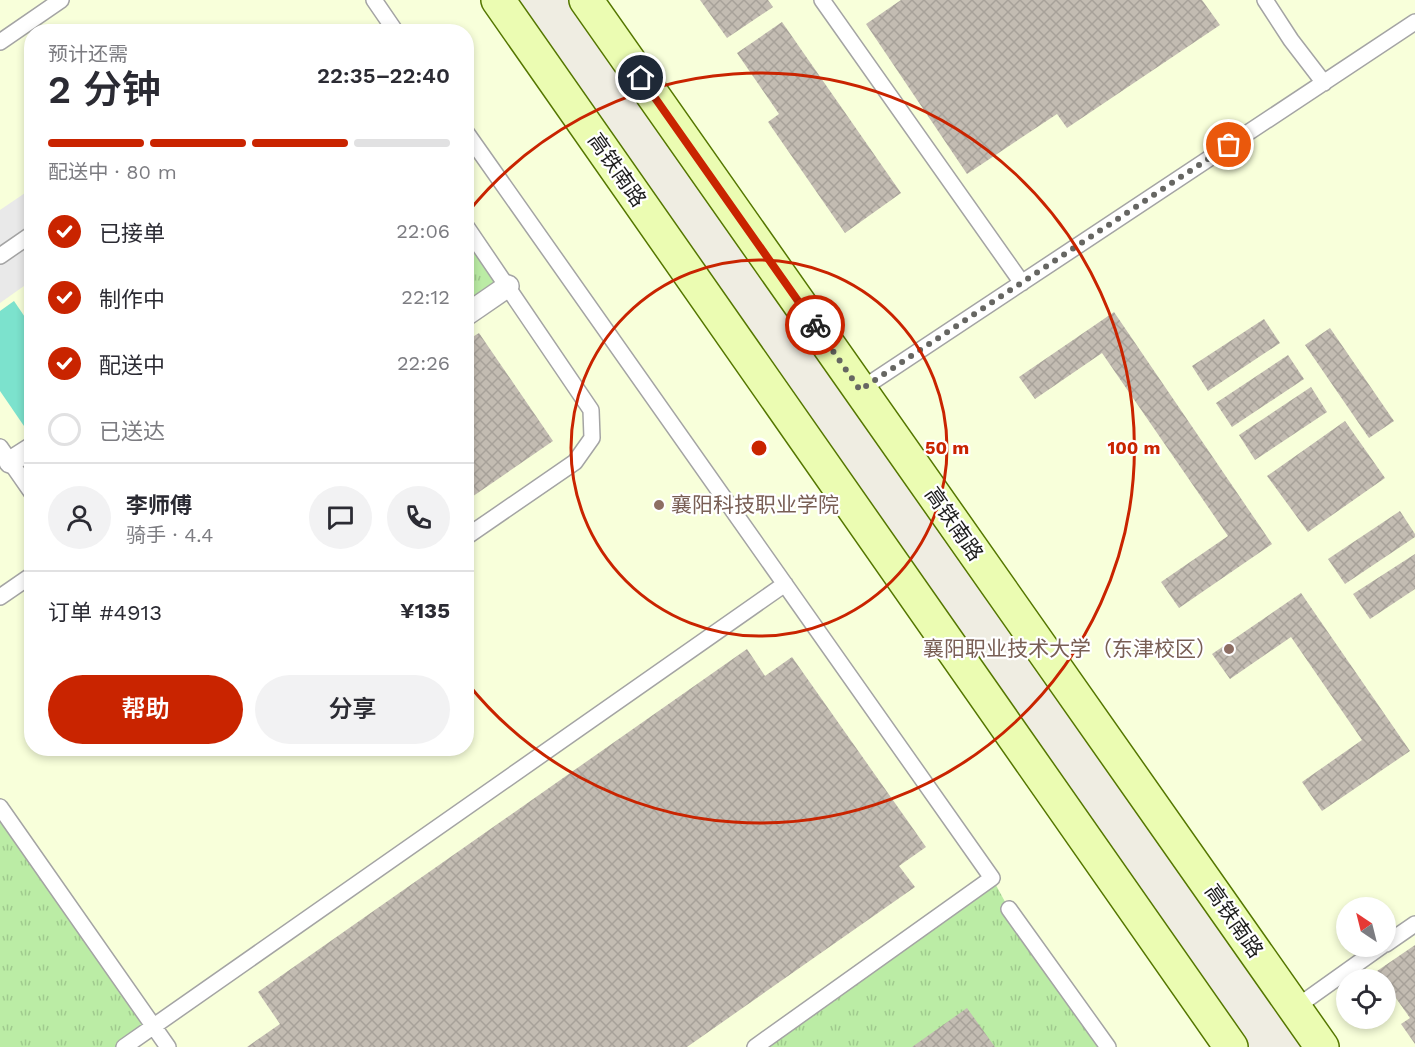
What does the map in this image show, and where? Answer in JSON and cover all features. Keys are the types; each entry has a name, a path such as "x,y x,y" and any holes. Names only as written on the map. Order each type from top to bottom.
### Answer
{"main road":[{"name":"高铁南路","path":"498,0 1231,1047"},
{"name":"高铁南路","path":"586,0 1322,1047"}],"street":[{"path":"474,309 508,286"},
{"path":"5,455 24,450"}],"lane":[{"path":"26,24 61,0"},
{"path":"374,0 390,24"},
{"path":"822,0 1022,283"},
{"path":"1265,0 1324,83"},
{"path":"860,390 1415,22"},
{"path":"0,42 24,25"},
{"path":"474,143 992,878 755,1047"},
{"path":"474,237 591,410 592,438 575,462 474,531"},
{"path":"0,256 24,240"},
{"path":"5,455 24,482"},
{"path":"0,597 24,580"},
{"path":"124,1047 785,584"},
{"path":"0,807 168,1047"},
{"path":"1009,909 1108,1047"},
{"path":"1396,937 1415,924"},
{"path":"1295,1008 1367,957"}],"shaded area":[{"name":"襄阳科技职业学院","path":"0,0 498,0 1231,1047 0,1047"},
{"name":"襄阳职业技术大学（东津校区）","path":"586,0 1415,0 1415,1047 1322,1047"},
{"path":"24,194 24,286 0,303 0,210"},
{"path":"14,301 24,316 24,426 0,391 0,311"}],"green space":[{"path":"474,237 508,286 474,309"},
{"path":"0,807 154,1026 124,1047 0,1047"},
{"path":"992,878 1009,909 1108,1047 755,1047"}],"building":[{"path":"700,0 768,0 773,7 727,38"},
{"path":"901,0 1202,0 1220,25 1067,128 1057,114 967,174 866,24"},
{"path":"782,22 901,193 845,233 768,122 779,114 737,53"},
{"path":"1114,312 1272,544 1179,608 1161,582 1228,536 1102,353 1035,399 1019,377"},
{"path":"1264,319 1280,343 1208,391 1192,366"},
{"path":"1330,328 1394,421 1369,438 1305,345"},
{"path":"479,333 553,441 474,495 474,336"},
{"path":"1288,355 1304,379 1232,427 1216,403"},
{"path":"1311,387 1327,412 1255,460 1239,435"},
{"path":"1345,421 1385,478 1308,532 1267,476"},
{"path":"1400,511 1415,537 1345,584 1328,559"},
{"path":"1415,554 1415,589 1370,619 1353,594"},
{"path":"1301,593 1410,751 1322,811 1302,782 1362,740 1291,637 1230,679 1212,654"},
{"path":"747,649 765,676 792,657 926,847 899,866 915,887 687,1047 247,1047 280,1024 258,992"},
{"path":"1415,945 1415,1044 1401,1024 1410,1018 1396,998 1396,969 1380,969"},
{"path":"967,1008 995,1047 912,1047"}],"way so far":[{"path":"815,325 860,390 1229,145"}],"place":[{"name":"襄阳科技职业学院","path":"659,505"},
{"name":"襄阳职业技术大学（东津校区）","path":"1229,649"}],"route":[{"path":"641,78 815,325"}]}
